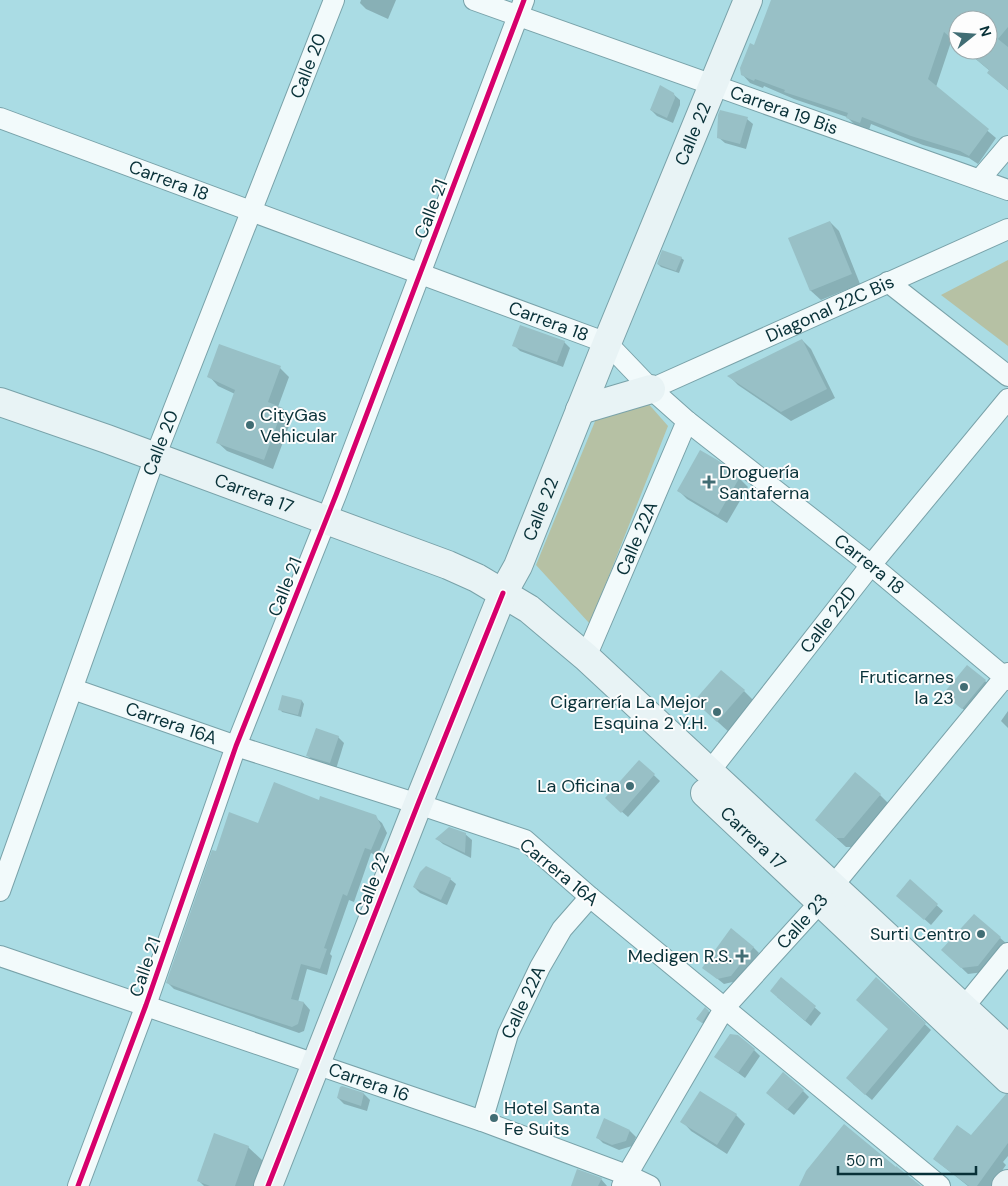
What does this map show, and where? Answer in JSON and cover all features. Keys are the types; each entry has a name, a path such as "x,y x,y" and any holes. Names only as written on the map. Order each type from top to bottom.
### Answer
{"street":[{"name":"Calle 20","path":"0,891 155,457 334,0"},
{"name":"Carrera 19 Bis","path":"474,0 521,8 712,84 995,184"},
{"name":"Calle 22","path":"268,1186 418,804 504,593 518,566 712,84 748,0"},
{"name":"Calle 21","path":"78,1186 146,1005 236,746 421,274 521,8"},
{"name":"Carrera 18","path":"0,118 607,343 651,389 688,421 871,565 1007,676"},
{"path":"995,184 1008,146"},
{"name":"Diagonal 22C Bis","path":"651,389 1008,229"},
{"path":"888,282 1008,376"},
{"path":"580,410 651,389"},
{"name":"Calle 22D","path":"710,771 871,565 1008,399"},
{"name":"Carrera 17","path":"0,402 448,564 477,578 529,609 586,657 710,771 826,894 1008,1079"},
{"name":"Calle 22A","path":"586,657 688,421"},
{"name":"Carrera 17","path":"504,593 526,622 570,666 826,894 964,1007 1008,1049"},
{"name":"Calle 23","path":"624,1181 725,1007 826,894 1007,676"},
{"name":"Carrera 16A","path":"73,689 236,746 525,840 590,897 940,1186"},
{"name":"Calle 22A","path":"482,1121 508,1034 540,967 562,929 590,897"},
{"path":"964,1007 1008,952"},
{"name":"Carrera 16","path":"0,956 482,1121 624,1181 650,1186"}],"green space":[{"path":"1008,260 1008,346 941,295"},
{"path":"646,401 668,426 590,624 536,565 598,414"}],"building":[{"path":"771,0 1008,0 1008,27 998,39 998,10 948,10 948,35 944,32 928,79 989,129 969,156 960,151 911,136 862,117 860,123 846,118 848,113 784,92 785,90 741,75 740,68 750,43 754,45"},
{"path":"998,39 1008,47 1008,90 987,73 989,70 977,60 998,60"},
{"path":"660,85 674,93 675,98 667,118 650,110"},
{"path":"720,110 748,117 740,144 717,138"},
{"path":"830,221 852,274 810,291 788,238"},
{"path":"662,250 682,257 676,271 657,264"},
{"path":"520,325 565,341 557,362 512,346"},
{"path":"802,339 827,389 781,412 727,376"},
{"path":"219,344 281,366 268,402 283,408 264,460 216,443 235,390 207,377"},
{"name":"Droguería Santaferna","path":"700,450 719,461 740,477 718,515 677,491"},
{"name":"Fruticarnes la 23","path":"967,665 986,680 962,709 943,694"},
{"path":"721,670 745,690 717,722 694,701"},
{"path":"282,695 302,700 298,715 278,710"},
{"path":"316,728 339,736 330,763 306,756"},
{"name":"La Oficina","path":"639,760 655,774 621,813 605,798"},
{"path":"855,772 881,794 844,838 836,838 815,820"},
{"path":"274,782 319,800 320,796 376,815 381,826 371,850 365,848 347,896 343,894 324,948 327,949 320,969 301,964 291,999 304,1002 298,1024 292,1027 227,1006 166,983 212,850 216,851 229,812 258,823"},
{"path":"449,827 466,833 465,853 435,839"},
{"path":"426,866 451,878 441,900 413,887 420,872"},
{"path":"910,879 938,904 924,920 896,896"},
{"path":"974,914 1001,937 978,966 961,968 941,950"},
{"path":"731,928 754,947 731,976 717,979 702,968"},
{"path":"781,977 816,1006 805,1021 770,991"},
{"path":"876,977 926,1023 865,1095 846,1078 888,1029 856,1000"},
{"path":"705,1007 709,1011 702,1023 696,1019"},
{"path":"730,1034 738,1035 755,1049 738,1073 714,1057"},
{"path":"783,1072 804,1090 787,1110 766,1093"},
{"path":"342,1086 364,1093 361,1106 337,1098"},
{"path":"700,1091 737,1114 717,1145 680,1122"},
{"path":"1008,1094 1008,1143 977,1186 969,1186 933,1159 957,1125 971,1135"},
{"path":"604,1118 630,1130 626,1141 612,1145 596,1138"},
{"path":"844,1124 921,1186 799,1186 806,1171"},
{"path":"214,1133 249,1146 235,1186 210,1186 197,1181"},
{"path":"577,1169 602,1178 598,1186 571,1186"}],"cycle path":[{"path":"78,1186 146,1005 236,746 336,495 524,0"},
{"path":"268,1186 503,593"}],"place":[{"name":"CityGas Vehicular","path":"250,425"},
{"name":"Droguería Santaferna","path":"709,482"},
{"name":"Fruticarnes la 23","path":"964,687"},
{"name":"Cigarrería La Mejor Esquina 2 Y.H.","path":"717,712"},
{"name":"La Oficina","path":"630,786"},
{"name":"Surti Centro","path":"981,934"},
{"name":"Medigen R.S.","path":"742,956"},
{"name":"Hotel Santa Fe Suits","path":"494,1118"}]}
